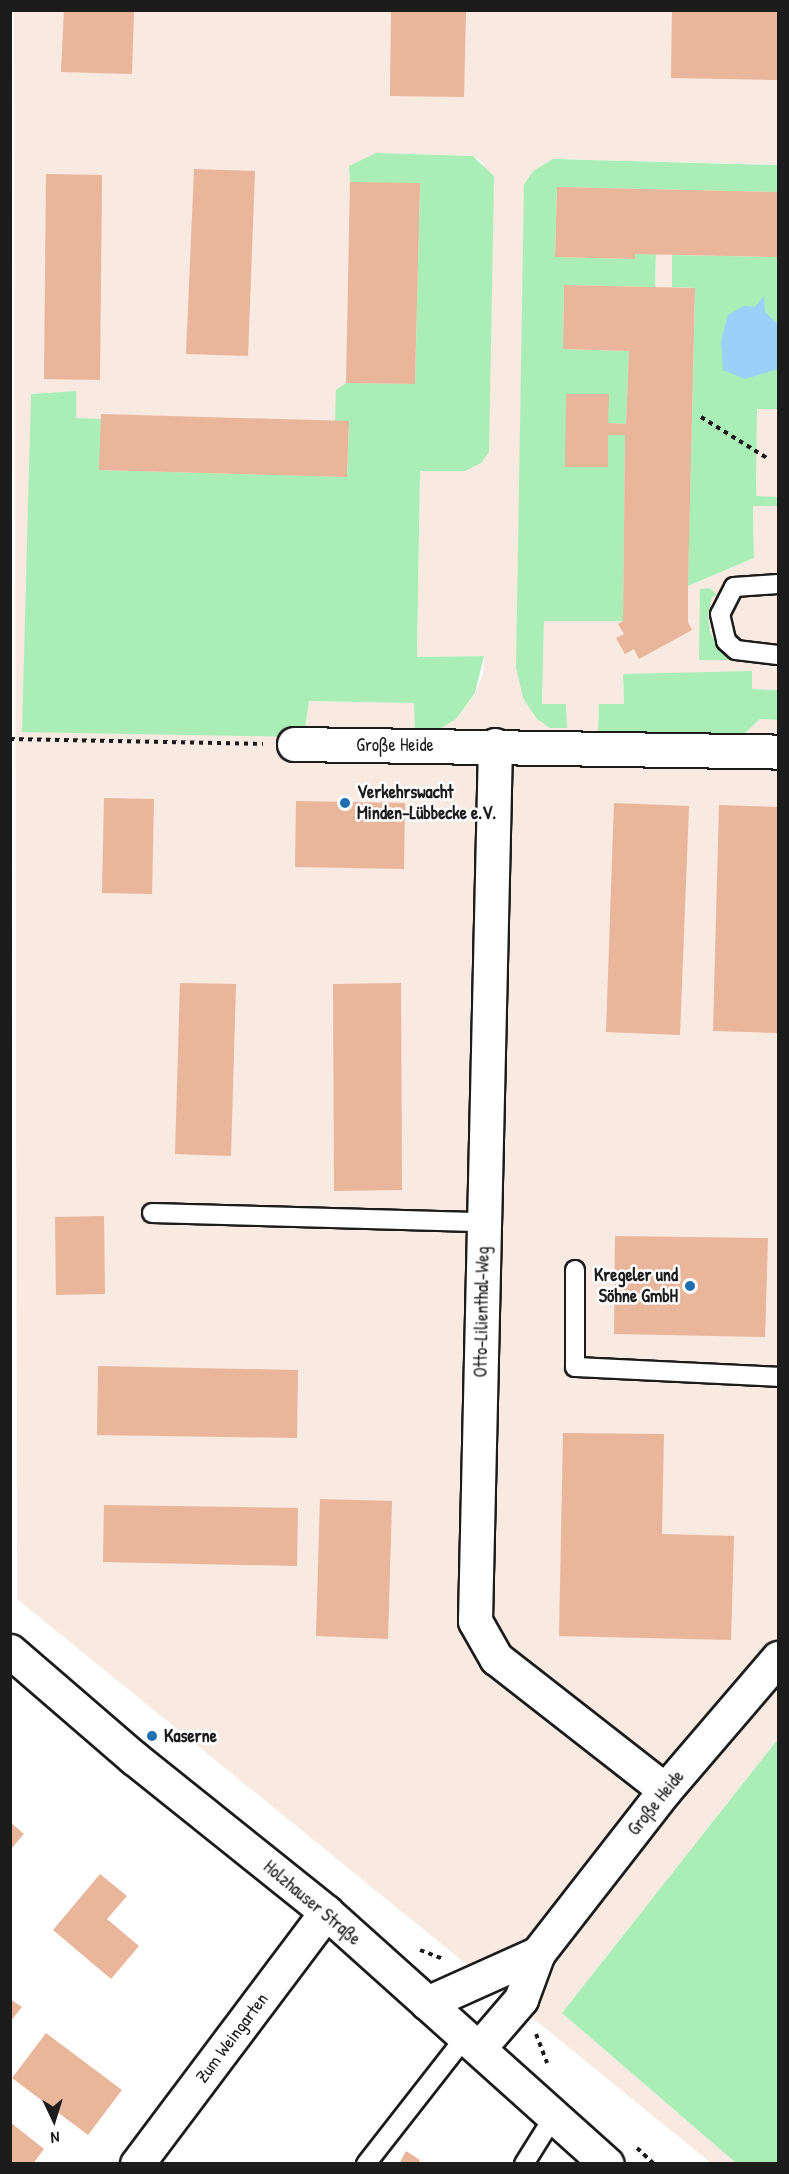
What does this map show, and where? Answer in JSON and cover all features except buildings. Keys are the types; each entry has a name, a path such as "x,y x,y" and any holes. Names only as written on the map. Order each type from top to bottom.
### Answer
{"street":[{"name":"Große Heide","path":"294,744 495,745 778,752"},
{"name":"Otto-Lilienthal-Weg","path":"495,745 475,1621 496,1658 665,1790"},
{"name":"Holzhauser Straße","path":"10,1651 134,1758 326,1912 607,2163"},
{"name":"Große Heide","path":"473,2042 521,1999 538,1953 665,1790 778,1658"},
{"name":"Zum Weingarten","path":"137,2163 326,1912"},
{"name":"Große Heide","path":"426,2003 538,1953"}],"lane":[{"path":"778,584 734,587 720,614 726,641 736,650 778,655"},
{"path":"152,1213 484,1222"},
{"path":"575,1270 575,1367 778,1377"},
{"path":"366,2163 473,2042"},
{"path":"524,2163 554,2116"}],"path":[{"path":"701,417 767,458"},
{"path":"10,739 294,744"}],"shaded area":[{"path":"14,11 778,11 778,165 557,159 533,171 523,698 567,728 566,704 542,704 544,620 623,621 608,467 565,467 566,394 609,394 628,351 563,349 564,285 655,287 656,254 635,254 635,259 555,257 557,187 778,192 778,257 673,255 672,287 695,288 689,586 754,558 753,506 778,506 778,690 752,689 752,672 623,674 624,704 599,705 598,731 741,737 760,719 778,720 778,1739 562,2013 736,2163 711,2163 17,1599","holes":["376,153 473,156 484,164 465,471 420,471 417,657 484,656 483,673 475,694 456,719 415,732 415,703 309,701 304,737 31,394 76,391 76,419 99,470 347,477 346,383 415,384 420,183"]},
{"path":"757,409 778,409 778,497 756,497"}],"green space":[{"path":"376,153 473,156 494,176 489,452 481,463 465,471 420,471 417,657 484,656 475,693 456,719 436,731 415,733 414,703 309,701 304,737 22,732 31,394 76,391 76,418 101,419 100,470 347,477 349,421 335,421 336,390 346,383 415,384 420,184 350,182 349,166"},
{"path":"553,159 778,165 778,192 557,187 555,257 634,259 635,254 656,254 655,287 564,285 563,349 629,351 626,424 608,423 608,394 566,394 608,435 625,435 623,621 544,621 542,704 566,704 567,728 550,728 537,719 523,698 516,667 524,185 533,171"},
{"path":"672,255 778,257 778,409 757,409 756,496 778,497 778,506 753,506 754,558 688,586 695,288 672,287"},
{"path":"710,588 717,595 712,597 708,615 710,633 719,647 738,660 699,660 700,589"},
{"path":"752,671 752,689 778,690 778,720 760,719 741,737 598,732 599,704 624,704 623,674"},
{"path":"778,1739 778,2163 736,2163 562,2013"}],"water":[{"path":"764,296 765,312 778,324 778,369 745,379 723,370 721,340 728,315 744,306 755,307"}],"place":[{"name":"Verkehrswacht Minden-Lübbecke e.V.","path":"345,803"},
{"name":"Kregeler und Söhne GmbH","path":"690,1286"},
{"name":"Kaserne","path":"152,1736"}]}
